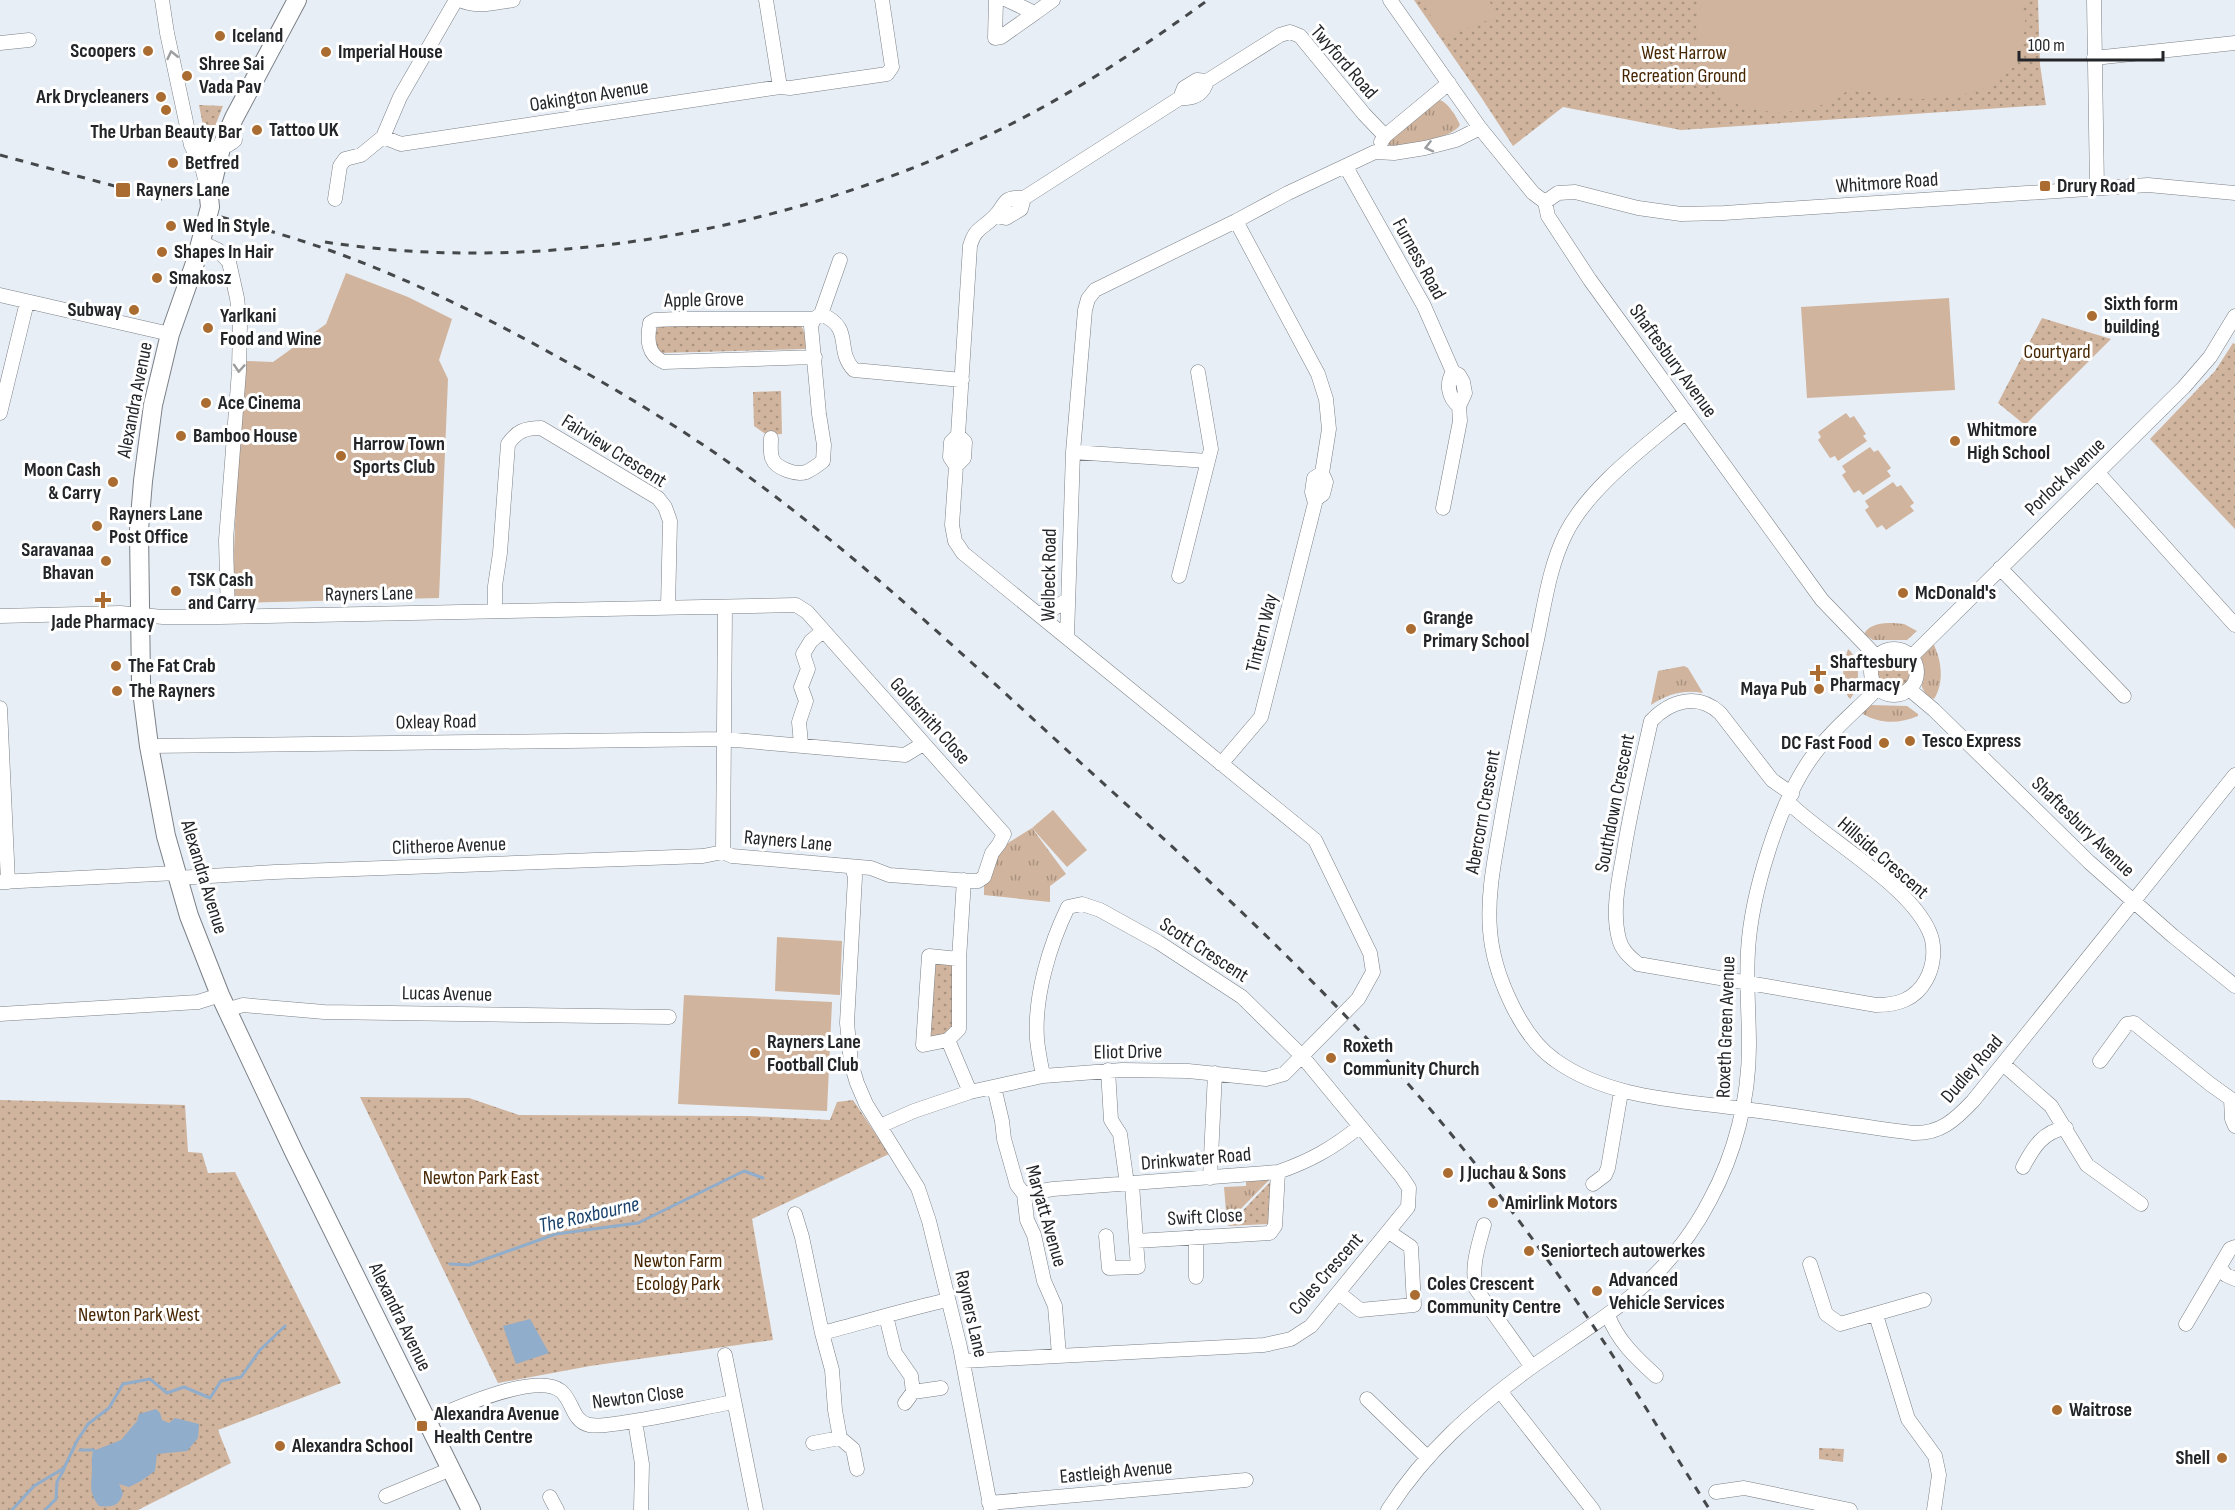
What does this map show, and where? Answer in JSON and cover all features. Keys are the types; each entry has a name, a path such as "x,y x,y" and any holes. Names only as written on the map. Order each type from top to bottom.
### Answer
{"main road":[{"path":"228,144 234,118 297,0"},
{"name":"Alexandra Avenue","path":"210,202 218,198 235,149 228,144 210,202 201,243 170,334 153,405 142,481 139,530 140,673 149,746 166,836 189,916 223,1003 471,1510"}],"street":[{"path":"162,0 191,145 202,167 210,202"},
{"path":"335,199 340,166 345,159 370,149 383,136 400,97 458,0 468,4 488,4 513,0"},
{"path":"766,0 780,87"},
{"name":"Oakington Avenue","path":"383,136 401,144 780,87 790,88 887,74 892,66 882,0"},
{"path":"996,0 995,38 1000,37 1053,0"},
{"path":"1006,0 1035,13"},
{"name":"Shaftesbury Avenue","path":"1390,0 1480,128 1533,193 1545,202 1548,216 1590,280 1822,600 1877,657"},
{"path":"2094,0 2097,188"},
{"name":"Twyford Road","path":"1067,636 963,553 956,541 952,525 956,466 964,458 965,442 958,435 972,236 996,216 1006,218 1021,209 1024,198 1087,160 1180,98 1192,99 1204,91 1207,81 1280,35 1290,32 1300,36 1385,136"},
{"path":"0,43 29,40"},
{"path":"2094,58 2235,44"},
{"path":"1375,152 1385,136 1449,83"},
{"name":"Welbeck Road","path":"1302,1056 1358,999 1373,972 1371,953 1315,840 1076,646 1067,636 1072,452 1085,310 1088,299 1095,290 1375,152 1394,153 1425,148 1456,140 1480,128"},
{"path":"190,133 204,147 228,144"},
{"name":"Furness Road","path":"1346,167 1424,306 1453,372 1459,375 1463,382 1465,393 1459,406 1460,421 1443,508"},
{"name":"Whitmore Road","path":"1545,202 1558,194 1575,192 1638,208 1681,214 2148,185 2235,193"},
{"name":"Tintern Way","path":"1221,764 1261,717 1315,500 1323,494 1325,488 1326,482 1322,473 1329,429 1326,399 1318,374 1236,221"},
{"path":"201,243 218,250 229,262 240,323 239,371 226,540 228,617"},
{"path":"771,438 772,457 775,464 784,469 802,473 823,460 824,445 811,326 840,260"},
{"path":"0,295 170,334"},
{"path":"0,413 27,302"},
{"path":"817,316 837,323 842,331 847,363 854,370 875,374 962,380"},
{"name":"Apple Grove","path":"815,357 664,362 652,354 649,348 649,329 650,323 655,320 817,316"},
{"name":"Porlock Avenue","path":"1911,657 2184,387 2210,357 2235,316"},
{"path":"1179,576 1211,449 1198,372"},
{"name":"Abercorn Crescent","path":"1686,412 1619,468 1578,514 1566,533 1549,578 1515,743 1490,887 1490,934 1503,982 1522,1022 1533,1039 1552,1058 1572,1072 1621,1092 1743,1108"},
{"name":"Fairview Crescent","path":"495,610 495,586 500,553 508,444 515,433 526,428 541,428 549,432 658,498 665,507 670,521 668,607"},
{"path":"1072,452 1208,461"},
{"path":"2098,473 2235,624"},
{"path":"2000,568 2124,696"},
{"path":"1038,614 1053,609 1067,600"},
{"name":"Goldsmith Close","path":"725,607 796,605 805,610 1004,834 992,853 984,877 978,881 964,880"},
{"name":"Rayners Lane","path":"0,616 120,613 141,616 228,617 725,607 723,852 732,856 852,867 855,877 847,1023 848,1045 857,1083 866,1104 918,1188 929,1221 963,1361 990,1506"},
{"path":"801,744 799,722 806,701 801,687 808,669 803,654 811,641 825,633"},
{"path":"1895,649 1905,651 1917,666 1915,683 1909,689 1896,695 1887,694 1876,687 1871,671 1877,657 1886,651 1895,649"},
{"name":"Roxeth Green Avenue","path":"1395,1507 1427,1457 1463,1421 1532,1367 1608,1315 1646,1284 1673,1258 1695,1228 1725,1172 1743,1108 1749,1047 1748,947 1764,866 1790,798 1812,755 1871,695 1876,687"},
{"name":"Shaftesbury Avenue","path":"1909,689 1934,710 2089,862 2133,902 2235,986"},
{"name":"Southdown Crescent","path":"1747,983 1638,964 1624,952 1619,940 1617,909 1619,878 1627,828 1651,721 1661,710 1680,702 1697,701 1711,705 1720,713 1772,780 1790,798"},
{"path":"0,708 4,882"},
{"name":"Oxleay Road","path":"149,746 724,739 905,755 923,744"},
{"name":"Dudley Road","path":"1743,1108 1924,1134 1943,1128 1958,1116 2003,1064 2235,775"},
{"name":"Hillside Crescent","path":"1747,983 1876,1005 1892,1005 1911,997 1920,990 1929,975 1932,938 1924,921 1912,906 1881,877 1790,798"},
{"name":"Clitheroe Avenue","path":"4,882 703,856 723,852"},
{"path":"852,867 871,868 889,875 964,880 959,959 959,1029 948,1040 923,1045 929,956 959,959"},
{"name":"Scott Crescent","path":"1043,1076 1037,1038 1039,1002 1046,966 1068,907 1082,904 1100,910 1158,942 1242,997 1302,1056"},
{"name":"Lucas Avenue","path":"0,1014 198,1002 324,1012 669,1017"},
{"path":"2100,1061 2127,1024 2134,1023 2231,1099 2232,1119 2235,1126"},
{"path":"948,1040 970,1092"},
{"name":"Eliot Drive","path":"880,1126 949,1098 1043,1076 1108,1070 1188,1071 1266,1079 1284,1074 1302,1056"},
{"name":"Coles Crescent","path":"963,1361 1264,1345 1291,1339 1311,1326 1408,1207 1409,1188 1302,1056"},
{"path":"2003,1064 2051,1106 2087,1166 2141,1204"},
{"path":"1106,1236 1109,1268 1138,1267 1129,1184 1120,1134 1111,1120 1108,1070"},
{"path":"1210,1178 1215,1073"},
{"name":"Maryatt Avenue","path":"994,1087 1004,1139 1017,1185 1024,1194 1028,1220 1032,1226 1044,1281 1055,1306 1059,1355"},
{"path":"1593,1184 1605,1175 1608,1168 1621,1092"},
{"name":"Drinkwater Road","path":"1024,1194 1053,1189 1278,1172 1301,1164 1335,1146 1359,1127"},
{"path":"2023,1167 2046,1134 2066,1128"},
{"name":"Swift Close","path":"1136,1241 1270,1233 1275,1227 1278,1172"},
{"path":"795,1214 832,1370 840,1438 853,1449 857,1469"},
{"path":"1484,1225 1474,1261 1473,1277 1476,1289 1532,1367"},
{"path":"1339,1293 1360,1310 1414,1305 1412,1247 1389,1232"},
{"path":"1196,1238 1196,1277"},
{"path":"2187,1324 2230,1249 2235,1247"},
{"path":"1810,1264 1826,1314 1840,1324 1924,1300"},
{"path":"2220,1268 2226,1275 2235,1279"},
{"path":"822,1333 886,1317 901,1310 948,1300"},
{"path":"1608,1315 1614,1330 1656,1376"},
{"path":"1876,1315 1908,1419 1935,1456 1939,1475 1934,1510"},
{"path":"886,1317 895,1353 911,1376 909,1398 940,1388"},
{"path":"725,1355 756,1510"},
{"name":"Newton Close","path":"426,1421 484,1396 545,1385 560,1390 578,1418 588,1425 635,1421 733,1402"},
{"path":"1500,1391 1593,1510"},
{"path":"1367,1399 1427,1457"},
{"path":"635,1421 642,1464 641,1510"},
{"path":"813,1443 840,1438"},
{"path":"386,1496 451,1469"},
{"name":"Eastleigh Avenue","path":"990,1506 1245,1480"},
{"path":"1716,1492 1744,1488 1850,1510"},
{"path":"550,1497 557,1510"}],"green space":[{"name":"West Harrow Recreation Ground","path":"1414,0 2038,0 2040,65 2046,105 1681,130 1563,107 1513,146"},
{"path":"1424,0 1489,0 1497,17 1440,38"},
{"path":"1703,0 2021,0 2025,27 2015,63 2003,77 1986,87 1964,94 1916,99 1893,97 1857,85 1816,107 1773,112 1744,107 1730,101 1709,84 1697,39 1696,24"},
{"path":"1440,100 1457,118 1460,125 1456,130 1427,141 1389,145 1388,142"},
{"path":"199,105 223,106 211,136 205,136"},
{"name":"Harrow Town Sports Club","path":"346,273 408,297 452,319 439,360 448,379 439,598 232,603 239,423 246,361 273,362 326,324"},
{"path":"1949,298 1955,390 1807,398 1801,307"},
{"name":"Courtyard","path":"2042,318 2111,339 2025,425 1998,403"},
{"path":"797,323 801,325 808,341 805,349 660,353 657,347 658,327"},
{"path":"2233,343 2235,344 2235,529 2150,439 2215,371"},
{"path":"781,391 782,434 767,435 754,426 753,392"},
{"path":"1846,413 1850,418 1854,416 1866,434 1863,436 1867,441 1838,461 1835,456 1830,458 1818,440 1821,437 1818,432"},
{"path":"1870,447 1874,452 1878,450 1891,468 1887,471 1891,476 1863,495 1859,490 1854,493 1842,475 1846,472 1842,466"},
{"path":"1893,482 1897,487 1901,485 1914,503 1910,506 1914,511 1886,530 1882,525 1877,528 1865,510 1869,507 1865,501"},
{"path":"1904,624 1917,631 1907,640 1873,640 1864,634 1872,626"},
{"path":"1934,645 1937,652 1941,672 1934,699 1924,691 1920,679 1922,653"},
{"path":"1848,649 1855,660 1858,673 1854,694 1850,699 1843,682"},
{"path":"1894,657 1906,661 1910,673 1906,685 1894,689 1882,685 1878,673 1882,661"},
{"path":"1684,666 1688,668 1703,693 1676,693 1651,705 1658,671"},
{"path":"1869,705 1907,706 1918,716 1897,722 1876,720 1861,712"},
{"path":"1053,810 1087,850 1067,867 1032,828"},
{"path":"1032,828 1066,874 1050,886 1050,902 984,895 984,877 992,853"},
{"path":"777,937 842,941 840,995 775,991"},
{"path":"929,964 959,964 953,1036 928,1039"},
{"name":"Rayners Lane Football Club","path":"684,995 832,1002 827,1111 678,1104"},
{"path":"360,1097 469,1098 519,1115 750,1116 830,1120 837,1102 853,1100 889,1154 752,1219 773,1340 590,1366 498,1383"},
{"name":"Newton Park West","path":"0,1100 185,1105 188,1152 202,1153 208,1173 235,1172 341,1383 218,1430 231,1463 138,1510 0,1510"},
{"path":"1273,1176 1227,1223 1224,1187 1246,1186 1246,1177"},
{"path":"1272,1180 1268,1224 1228,1226"},
{"path":"1819,1448 1844,1449 1843,1462 1819,1459"}],"water":[{"path":"530,1319 549,1353 516,1364 503,1326"},
{"path":"156,1409 162,1420 169,1423 175,1418 199,1424 198,1438 187,1451 157,1454 155,1471 129,1487 119,1484 123,1493 117,1504 99,1506 91,1490 93,1451 121,1440 137,1421 139,1414"}],"waterway":[{"name":"The Roxbourne","path":"450,1264 469,1265 556,1234 638,1223 744,1171 763,1178"},
{"name":"The Roxbourne","path":"12,1510 34,1486 64,1468 88,1424 109,1408 123,1384 150,1379 167,1393 184,1387 210,1398 221,1381 241,1377 260,1350 285,1326"},
{"path":"80,1450 94,1450"},
{"path":"45,1510 56,1499 57,1482 64,1469"}],"railway":[{"path":"325,242 408,251 494,253 580,248 666,236 751,219 834,196 915,167 991,134 1020,120 1102,72 1208,0"},
{"path":"0,155 166,200"},
{"path":"221,217 323,248 393,275 476,314 586,373 674,425 730,463 824,534 899,598 1182,856 1281,950 1329,998 1421,1099 1485,1176 1560,1277 1613,1356 1710,1510"}],"place":[{"name":"Iceland","path":"220,36"},
{"name":"Scoopers","path":"148,51"},
{"name":"Imperial House","path":"326,52"},
{"name":"Shree Sai Vada Pav","path":"187,76"},
{"name":"Ark Drycleaners","path":"161,97"},
{"name":"The Urban Beauty Bar","path":"166,110"},
{"name":"Tattoo UK","path":"257,130"},
{"name":"Betfred","path":"173,163"},
{"name":"Drury Road","path":"2045,186"},
{"name":"Rayners Lane","path":"123,190"},
{"name":"Wed In Style","path":"171,226"},
{"name":"Shapes In Hair","path":"162,252"},
{"name":"Smakosz","path":"157,278"},
{"name":"Subway","path":"134,310"},
{"name":"Sixth form building","path":"2092,316"},
{"name":"Yarlkani Food and Wine","path":"208,328"},
{"name":"Ace Cinema","path":"206,403"},
{"name":"Bamboo House","path":"181,436"},
{"name":"Whitmore High School","path":"1955,441"},
{"name":"Harrow Town Sports Club","path":"341,456"},
{"name":"Moon Cash & Carry","path":"113,482"},
{"name":"Rayners Lane Post Office","path":"97,526"},
{"name":"Saravanaa Bhavan","path":"106,561"},
{"name":"TSK Cash and Carry","path":"176,591"},
{"name":"McDonald's","path":"1903,593"},
{"name":"Jade Pharmacy","path":"103,600"},
{"name":"Grange Primary School","path":"1411,629"},
{"name":"The Fat Crab","path":"116,666"},
{"name":"Shaftesbury Pharmacy","path":"1818,673"},
{"name":"Maya Pub","path":"1819,689"},
{"name":"The Rayners","path":"117,691"},
{"name":"Tesco Express","path":"1910,741"},
{"name":"DC Fast Food","path":"1884,743"},
{"name":"Rayners Lane Football Club","path":"755,1053"},
{"name":"Roxeth Community Church","path":"1331,1058"},
{"name":"J Juchau & Sons","path":"1448,1173"},
{"name":"Amirlink Motors","path":"1493,1203"},
{"name":"Seniortech autowerkes","path":"1529,1251"},
{"name":"Advanced Vehicle Services","path":"1597,1291"},
{"name":"Coles Crescent Community Centre","path":"1415,1295"},
{"name":"Waitrose","path":"2057,1410"},
{"name":"Alexandra Avenue Health Centre","path":"422,1426"},
{"name":"Alexandra School","path":"280,1446"},
{"name":"Shell","path":"2222,1458"}],"park label":[{"name":"Newton Park East","path":"481,1178"},
{"name":"Newton Farm Ecology Park","path":"678,1272"}]}
